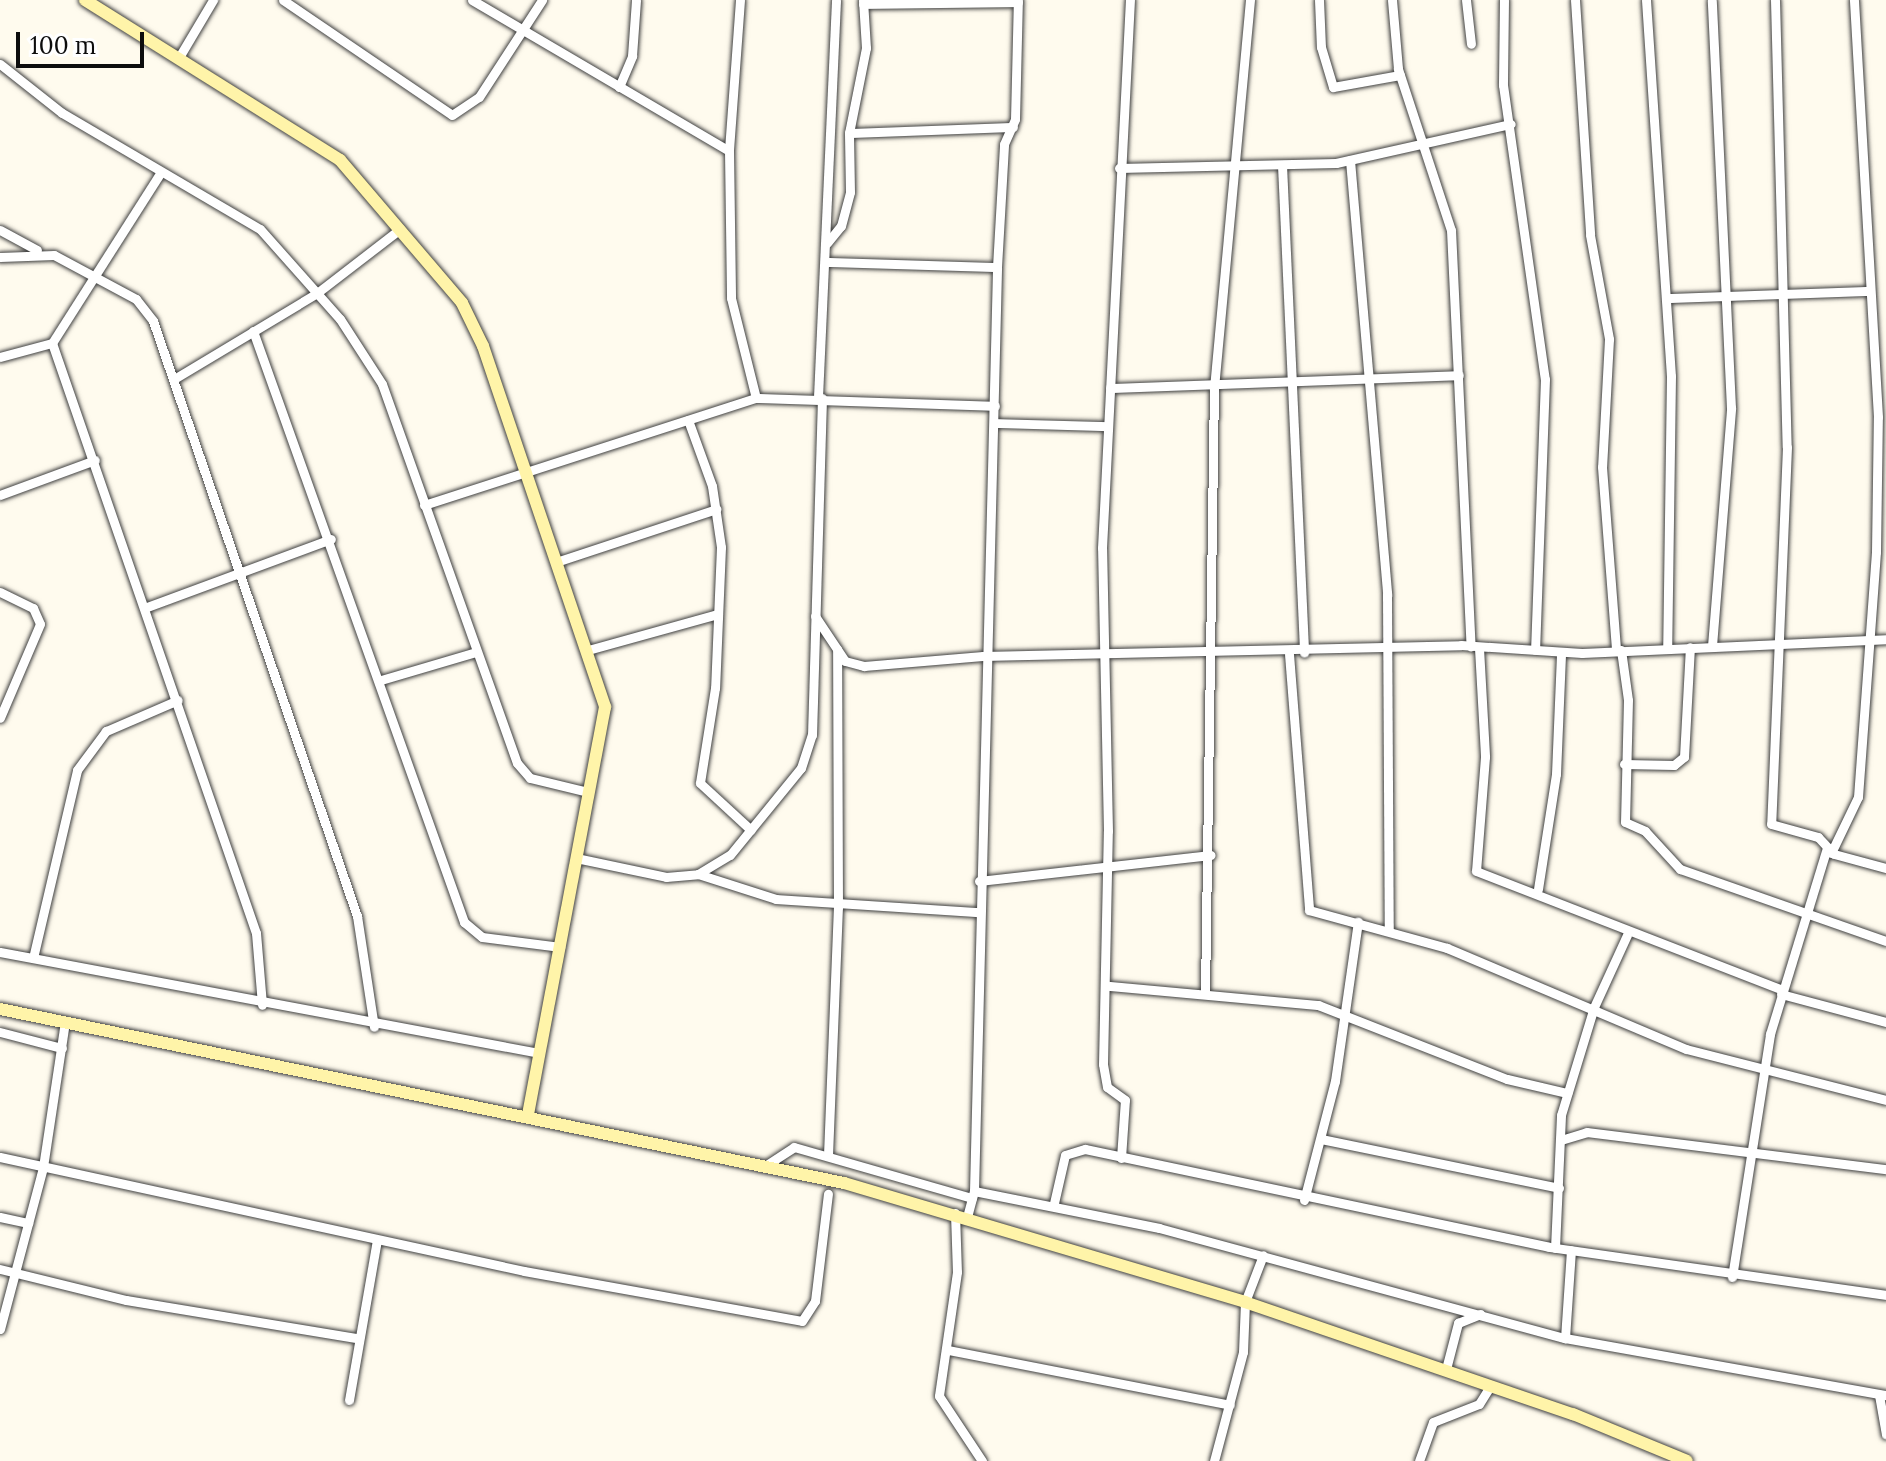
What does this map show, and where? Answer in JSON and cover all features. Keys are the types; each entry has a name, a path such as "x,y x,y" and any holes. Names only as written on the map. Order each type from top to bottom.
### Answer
{"street":[{"path":"85,0 327,150 400,229 475,326 605,707 528,1113"},
{"path":"178,59 213,0"},
{"path":"283,0 452,115 479,97 542,0"},
{"path":"472,0 729,151"},
{"path":"619,87 632,56 636,0"},
{"path":"740,0 729,151 731,315 756,398"},
{"path":"576,858 666,877 698,874 730,855 808,751 836,0"},
{"path":"1121,1158 1125,1100 1104,1077 1109,986 1101,658 1105,426 1110,388 1130,0"},
{"path":"1205,994 1211,855 1209,656 1214,388 1237,168 1250,0"},
{"path":"1319,0 1321,47 1333,87 1400,75"},
{"path":"1392,0 1400,75 1426,147 1437,202 1451,230 1475,648 1485,757 1475,868 1538,889 1627,935 1782,992 1886,1022"},
{"path":"1466,0 1471,44"},
{"path":"1504,0 1503,85 1511,124 1545,379 1535,650"},
{"path":"1575,0 1590,235 1609,339 1602,467 1618,650 1625,822 1645,831 1675,865 1886,941"},
{"path":"1646,0 1668,298 1667,648"},
{"path":"1712,0 1728,299 1729,491 1712,646"},
{"path":"1775,0 1784,296 1779,644 1772,828 1818,837 1829,850 1886,868"},
{"path":"1732,1277 1746,1153 1782,992 1805,912 1829,850 1858,797 1872,638 1878,417 1868,291 1854,0"},
{"path":"827,243 847,212 849,133 866,48 863,2 1018,1 1013,127 1004,144 997,267 995,423 983,656 973,1194 961,1215 940,1400 982,1461"},
{"path":"0,64 52,107 260,229 317,293 377,375 476,652 524,774 588,792"},
{"path":"1119,168 1237,168 1350,160 1426,147 1511,124"},
{"path":"849,133 1013,127"},
{"path":"1350,160 1389,648 1389,931"},
{"path":"1282,165 1304,653"},
{"path":"0,357 52,343 96,281 161,172"},
{"path":"174,379 317,293 400,229"},
{"path":"0,230 145,308 174,379 362,931 374,1027"},
{"path":"0,257 37,250"},
{"path":"826,262 997,267"},
{"path":"1668,298 1728,299 1868,291"},
{"path":"253,331 331,539 468,929 560,947"},
{"path":"52,343 147,607 260,946 262,1005"},
{"path":"1110,388 1214,388 1459,375"},
{"path":"424,505 756,398 995,406"},
{"path":"688,420 716,509 718,614 700,783 751,830"},
{"path":"995,423 1105,426"},
{"path":"0,495 95,460"},
{"path":"556,562 716,509"},
{"path":"147,607 237,569 331,539"},
{"path":"0,592 33,608 40,624 0,718"},
{"path":"588,650 718,614"},
{"path":"815,616 845,661 864,666 983,656 1209,656 1389,648 1475,648 1561,653 1886,639"},
{"path":"1624,764 1674,765 1684,757 1690,647"},
{"path":"828,1155 838,907 837,649"},
{"path":"381,680 476,652"},
{"path":"1538,889 1556,774 1561,653"},
{"path":"1289,654 1305,903 1313,912 1389,931 1594,1007 1762,1074 1886,1100"},
{"path":"33,958 77,770 106,731 178,700"},
{"path":"979,881 1211,855"},
{"path":"698,874 731,890 838,907 979,912"},
{"path":"1304,1200 1321,1139 1347,1014 1358,922"},
{"path":"1555,1248 1567,1093 1594,1007 1627,935"},
{"path":"0,952 374,1027 539,1053"},
{"path":"1109,986 1205,994 1347,1014 1488,1073 1567,1093"},
{"path":"0,1009 528,1113 768,1164 961,1215 1245,1302 1446,1369 1687,1461"},
{"path":"0,1329 43,1167 65,1022"},
{"path":"0,1032 62,1048"},
{"path":"1561,1140 1587,1132 1886,1169"},
{"path":"1321,1139 1559,1188"},
{"path":"768,1164 788,1147 828,1155 973,1194 1054,1203 1263,1255 1565,1338 1882,1395 1886,1434"},
{"path":"1054,1203 1068,1151 1121,1158 1304,1200 1555,1248 1732,1277 1886,1295"},
{"path":"0,1157 377,1240 805,1321 815,1301 828,1194"},
{"path":"0,1217 28,1223"},
{"path":"349,1400 356,1338 377,1240"},
{"path":"1565,1338 1571,1250"},
{"path":"1214,1461 1246,1333 1245,1302 1263,1255"},
{"path":"0,1269 126,1300 356,1338"},
{"path":"1446,1369 1458,1323 1480,1314"},
{"path":"948,1350 1230,1405"},
{"path":"1419,1461 1433,1422 1479,1404 1491,1385"}]}
